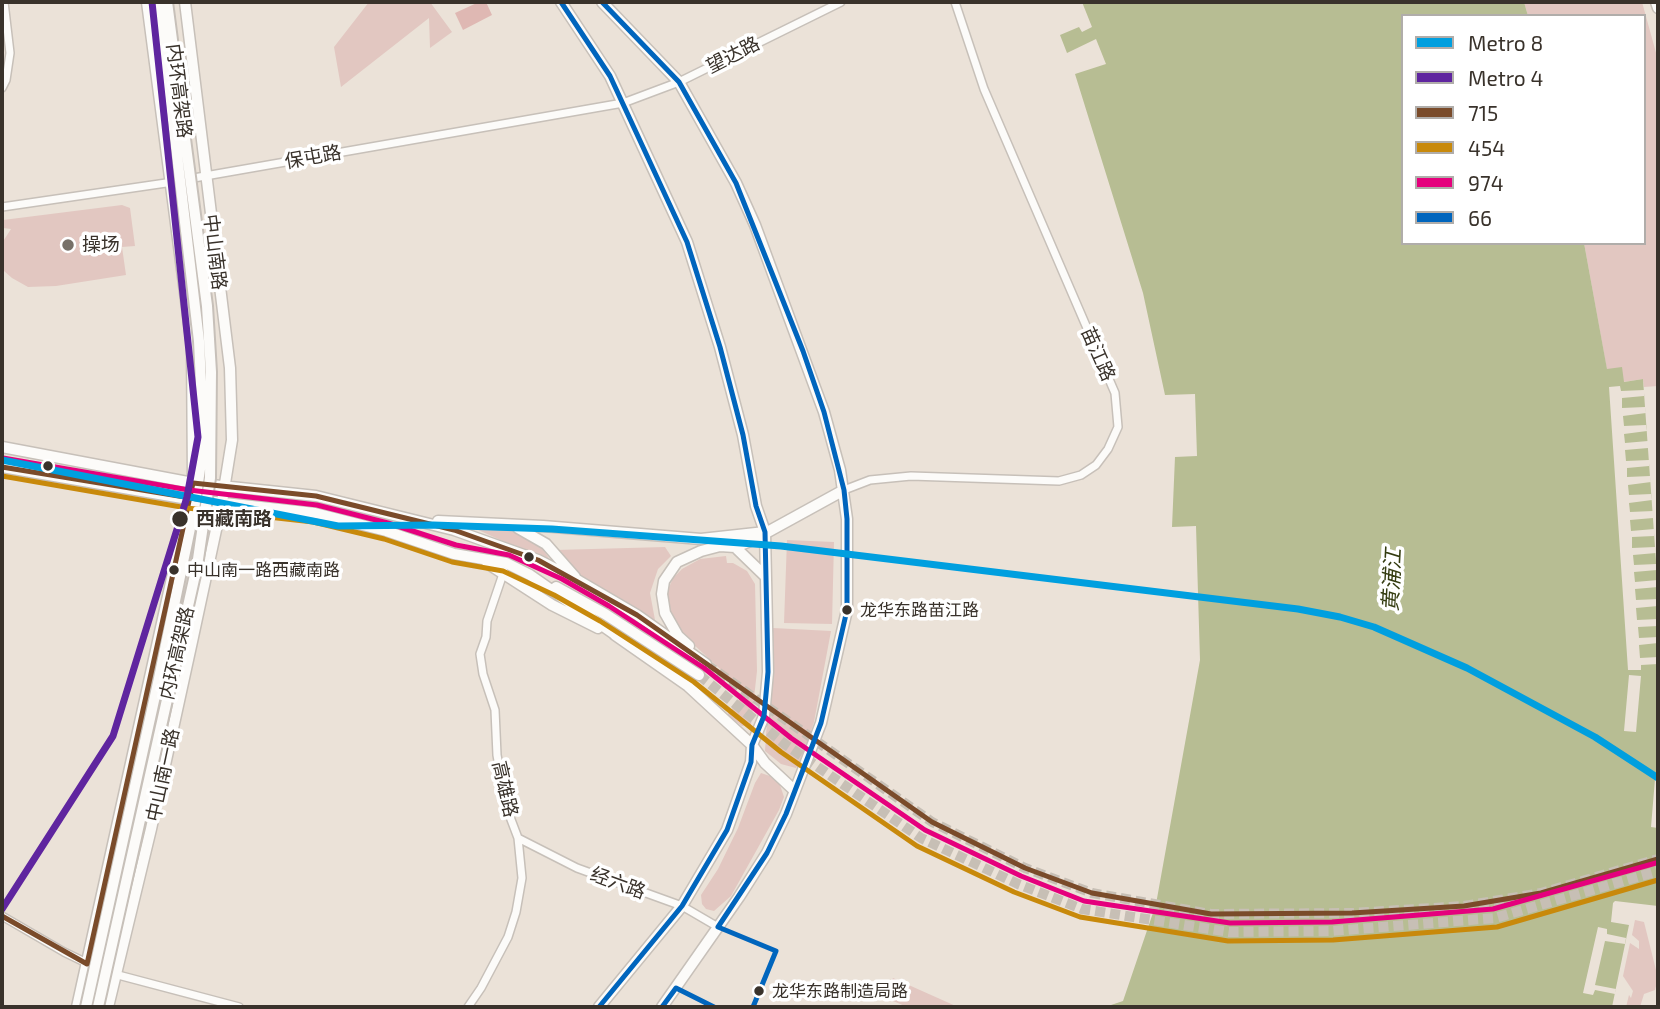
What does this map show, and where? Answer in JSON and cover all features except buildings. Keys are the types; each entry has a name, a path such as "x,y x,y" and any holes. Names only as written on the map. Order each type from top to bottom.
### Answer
{"highway":[{"name":"内环高架路","path":"86,1007 162,665 194,509 202,456 199,341 159,2"},
{"name":"内环高架路","path":"98,1007 197,566 210,478 208,306 167,2"}],"main road":[{"name":"中山南路","path":"147,2 192,346 193,483 188,499"},
{"name":"中山南路","path":"185,2 230,368 232,440 222,502"},
{"path":"561,2 610,76 687,242 720,346 743,435 756,506 765,532 768,673 764,716 752,746 751,762 727,830 682,906 599,1007"},
{"path":"602,2 679,82 736,183 755,225 824,412 844,490 847,519 848,594 843,634 821,723 767,853 663,1007"},
{"path":"1656,2 1658,8"},
{"path":"2,447 193,483 316,496 454,530 538,560 579,581 637,615 706,664 678,636 665,613 662,594 664,581 677,562 720,546 736,547 844,490"},
{"path":"2,467 188,499 315,513 386,531 454,554 478,558 530,575 605,614 699,675"},
{"name":"中山南一路","path":"78,1007 188,499"},
{"name":"中山南一路","path":"108,1007 118,974 222,502"},
{"path":"411,520 701,539 765,532"},
{"path":"515,526 545,544 579,581"},
{"path":"736,547 766,577"},
{"path":"505,568 552,605 620,638"},
{"path":"530,575 688,686 795,791"}],"street":[{"path":"2,88 6,80 10,53 4,2"},
{"name":"望达路","path":"623,103 679,82 841,2"},
{"name":"苗江路","path":"844,490 870,480 911,477 1059,481 1081,475 1096,466 1118,427 1115,393 984,89 956,2"},
{"name":"保屯路","path":"2,207 172,182 623,103"},
{"name":"高雄路","path":"468,1007 498,959 516,912 522,878 518,838 507,809 496,755 495,709 483,674 480,654 486,637 487,621 505,568"},
{"name":"经六路","path":"518,838 598,877 682,906 718,927"},
{"path":"2,916 103,971 239,1007"}],"shaded area":[{"path":"369,2 430,2 452,32 430,48 429,18 341,87 334,47"},
{"path":"479,2 486,2 492,15 463,30 455,13"},
{"path":"1524,2 1642,2 1645,14 1527,14"},
{"path":"1646,16 1658,60 1658,386 1644,387 1643,379 1623,382 1607,370 1584,245 1646,245"},
{"name":"操场","path":"122,205 130,208 135,246 122,247 126,275 56,286 28,287 4,271 2,243 11,229 3,228 3,220"},
{"path":"474,528 515,530 539,544 551,561 544,560"},
{"path":"787,540 834,542 832,624 784,623"},
{"path":"665,547 671,556 658,569 650,593 655,620 576,574 555,550"},
{"path":"726,556 727,563 733,563 747,571 755,584 757,671 751,725 742,726 727,715 745,692 679,631 667,607 667,592 673,578 682,569 700,559"},
{"path":"773,628 831,631 814,722 801,761 796,768 781,764 765,751"},
{"path":"761,773 770,776 780,785 784,797 779,810 731,896 714,911 706,909 701,895 718,869"},
{"path":"1635,920 1644,922 1658,978 1655,990 1644,994 1640,1007 1626,1007 1633,991 1623,976 1630,943 1639,949 1639,941 1632,935"},
{"path":"893,978 958,1007 907,1007 884,997"}],"water":[{"name":"黄浦江","path":"1082,2 1524,2 1527,14 1401,14 1401,245 1584,245 1607,369 1622,367 1624,382 1643,379 1658,589 1658,779 1655,779 1651,827 1658,828 1658,906 1615,901 1613,903 1611,922 1629,925 1612,1007 1105,1007 1123,1001 1156,904 1200,660 1196,526 1172,527 1175,457 1197,456 1195,394 1165,395 1143,293 1075,74 1106,64 1096,39 1067,53 1060,35 1079,27 1082,32 1092,27"}],"pier":[{"path":"1620,386 1621,391 1644,390 1644,396 1622,398 1622,408 1645,407 1646,413 1623,416 1624,426 1646,425 1647,431 1624,434 1625,443 1648,441 1648,448 1625,450 1626,461 1649,460 1649,466 1627,468 1627,477 1650,476 1651,482 1628,485 1629,495 1651,494 1652,500 1629,503 1630,512 1653,511 1653,518 1630,520 1631,531 1654,529 1654,536 1632,537 1632,548 1655,547 1656,553 1633,555 1634,565 1656,564 1657,570 1634,572 1635,582 1658,580 1658,587 1635,589 1636,600 1658,599 1658,606 1636,608 1637,620 1658,619 1658,626 1638,627 1639,638 1658,637 1658,643 1639,645 1640,658 1658,657 1658,664 1641,665 1641,670 1628,670 1609,387"},
{"path":"1629,675 1641,676 1636,732 1624,731"},
{"path":"1598,927 1607,929 1607,934 1626,938 1625,944 1605,941 1595,985 1616,989 1615,994 1595,990 1593,995 1583,993"}],"tunnel":[{"path":"706,664 932,822 1025,868 1092,893 1211,914 1352,913 1464,906 1541,893 1658,859"},
{"path":"699,675 786,745 921,838 1018,884 1082,909 1229,932 1332,931 1495,918 1658,871"}],"metro line":[{"name":"4","path":"2,909 113,736 187,497 198,437 152,2"},
{"name":"8","path":"2,460 338,526 433,525 552,529 781,546 1298,609 1340,617 1374,627 1467,668 1595,737 1658,778"}],"transit line":[{"name":"66","path":"561,2 610,76 687,242 720,347 743,435 756,506 765,532 768,672 764,716 752,745 751,762 727,830 682,906 599,1007"},
{"name":"66","path":"602,2 679,82 736,183 803,351 824,412 844,490 847,519 847,610 821,723 786,814 767,853 718,927 776,951 753,1007"},
{"name":"974","path":"3,458 189,490 317,505 388,523 456,545 509,555 562,579 609,606 704,668 791,738 925,830 1021,876 1084,901 1230,923 1332,922 1493,909 1656,863"},
{"name":"715","path":"2,467 209,501"},
{"name":"454","path":"2,476 187,508 313,522 384,539 452,562 503,571 600,621 694,682 781,752 917,846 1014,892 1080,917 1228,941 1333,940 1497,927 1658,880"},
{"name":"715","path":"2,916 87,964 193,483 316,496 454,530 538,560 637,615 932,822 1025,868 1092,893 1211,914 1352,913 1464,906 1541,893 1658,859"},
{"name":"66","path":"662,1007 676,988 714,1007"}],"place":[{"name":"操场","path":"68,245"},
{"name":"西藏南路","path":"180,519"},
{"name":"中山南一路西藏南路","path":"174,570"},
{"name":"龙华东路苗江路","path":"847,610"},
{"name":"龙华东路制造局路","path":"759,991"}]}
